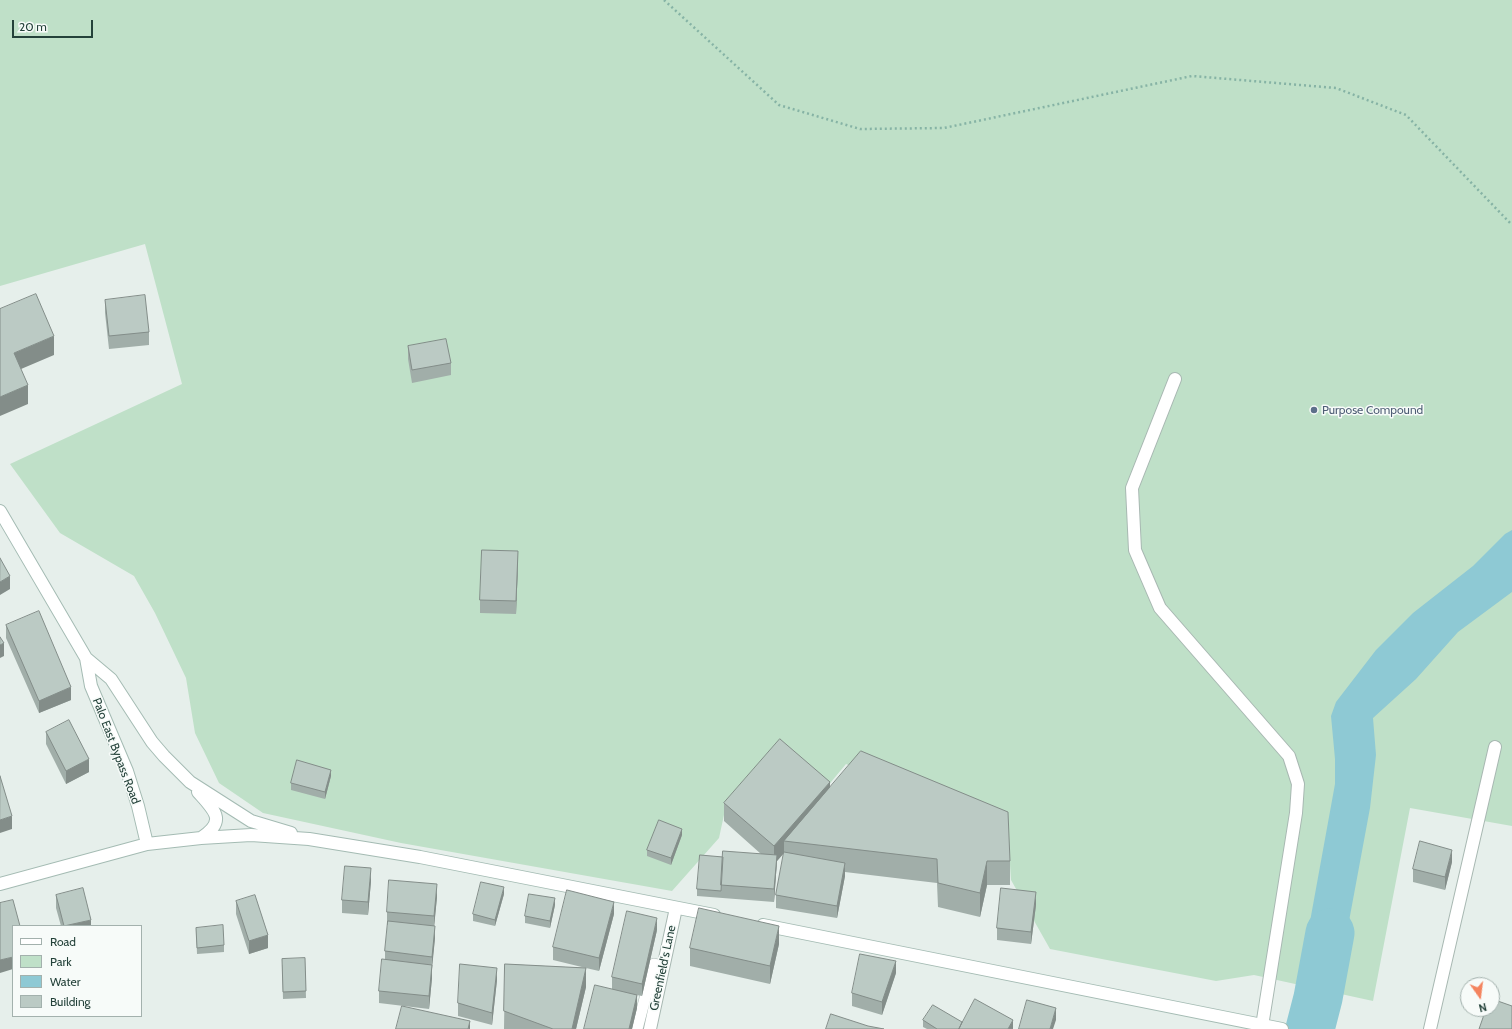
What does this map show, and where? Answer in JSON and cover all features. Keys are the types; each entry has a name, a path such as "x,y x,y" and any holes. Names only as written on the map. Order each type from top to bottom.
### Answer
{"main road":[{"path":"1175,379 1132,488 1135,550 1160,608 1290,756 1298,784 1296,813 1262,1026"},
{"name":"Palo East Bypass Road","path":"0,511 86,658 91,686 127,771 138,806 147,844"},
{"name":"Palo East Bypass Road","path":"86,658 111,678 152,742 190,782 210,806 216,819 214,827 210,832 201,838"},
{"path":"1430,1029 1495,747"},
{"name":"Palo East Bypass Road","path":"190,782 251,821 309,839"},
{"path":"0,884 147,844 201,838 251,835 309,839 420,857 723,917"},
{"name":"Greenfield's Lane","path":"650,1029 676,908"},
{"path":"755,923 1280,1029"}],"lane":[{"path":"637,1029 654,964 663,966"}],"path":[{"path":"664,0 779,105 860,129 944,128 1192,76 1336,88 1406,115 1512,225"}],"green space":[{"path":"0,0 1512,0 1512,826 1410,808 1373,1001 1254,975 1216,981 1050,949 1011,880 1008,834 846,764 826,788 727,801 719,838 672,891 401,843 263,813 219,783 195,733 186,678 155,613 134,576 60,533 10,464 182,384 145,244 0,286"}],"water":[{"path":"1512,530 1512,592 1458,632 1416,679 1373,718 1376,755 1370,808 1334,1002 1297,993 1335,784 1335,759 1331,716 1336,702 1376,650 1413,613 1473,566 1505,534"}],"building":[{"path":"36,294 54,336 14,353 28,385 0,397 0,309"},
{"path":"145,295 149,332 109,336 105,300"},
{"path":"446,339 451,363 412,370 408,346"},
{"path":"482,550 518,551 516,601 480,600"},
{"path":"0,558 10,576 0,582"},
{"path":"39,611 71,687 39,701 6,625"},
{"path":"0,637 4,643 0,645"},
{"path":"69,720 89,759 66,771 46,732"},
{"path":"780,739 830,782 774,846 724,803"},
{"path":"861,751 1008,812 1010,861 987,861 980,893 938,883 937,859 784,841"},
{"path":"297,760 331,770 325,792 291,783"},
{"path":"0,776 12,816 0,820"},
{"path":"659,820 682,829 671,858 647,850"},
{"path":"1420,841 1452,850 1445,877 1413,869"},
{"path":"723,851 777,855 774,889 721,885"},
{"path":"784,852 845,863 837,906 776,895"},
{"path":"700,855 723,857 721,891 697,889"},
{"path":"345,866 371,868 368,902 342,900"},
{"path":"389,880 437,884 434,916 387,912"},
{"path":"481,882 504,887 495,920 473,914"},
{"path":"83,888 91,920 64,925 56,895"},
{"path":"1001,888 1036,892 1031,932 997,928"},
{"path":"567,890 614,902 599,958 553,947"},
{"path":"529,894 555,898 550,921 525,916"},
{"path":"255,895 268,935 249,941 236,901"},
{"path":"13,900 20,925 12,925 12,957 0,960 0,903"},
{"path":"699,908 779,926 770,966 690,948"},
{"path":"627,911 657,918 642,984 612,977"},
{"path":"388,921 435,926 432,957 385,951"},
{"path":"223,925 224,945 197,948 196,928"},
{"path":"860,954 896,961 882,1002 852,993"},
{"path":"305,958 306,991 283,992 282,959"},
{"path":"382,959 432,965 429,996 379,991"},
{"path":"460,964 497,968 492,1013 458,1003"},
{"path":"505,964 586,968 572,1029 553,1029 504,1011"},
{"path":"595,985 637,995 629,1029 584,1029"},
{"path":"975,999 1013,1020 1008,1029 959,1029"},
{"path":"1027,1000 1056,1008 1050,1029 1019,1029"},
{"path":"1500,1002 1512,1006 1512,1029 1479,1029 1483,1017 1500,1017"},
{"path":"933,1005 962,1022 959,1029 937,1029 923,1020"},
{"path":"402,1006 470,1021 468,1029 396,1029"},
{"path":"831,1014 868,1026 884,1029 826,1029"}],"waterway":[{"path":"1310,1029 1318,998 1330,933"}],"place":[{"name":"Purpose Compound","path":"1314,410"}]}
